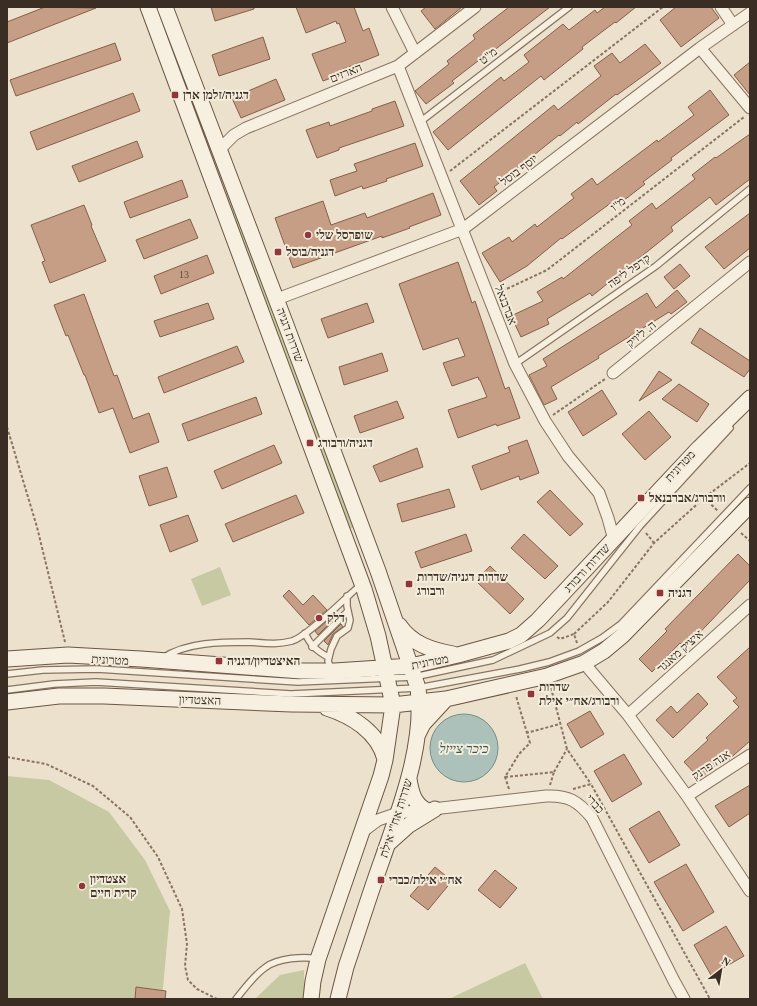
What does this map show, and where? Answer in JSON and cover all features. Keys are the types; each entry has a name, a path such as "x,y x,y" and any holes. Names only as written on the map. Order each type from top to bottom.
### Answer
{"main road":[{"name":"שדרות דגניה","path":"148,7 364,589 378,636 393,705"},
{"name":"שדרות דגניה","path":"165,7 277,299 394,619 415,683"},
{"name":"שדרות ורבורג","path":"393,705 415,683 458,656 510,641 520,636 538,620 699,448 750,398"},
{"name":"שדרות ורבורג","path":"388,678 415,683 446,699 547,676 582,657 604,651 622,636 750,505"},
{"path":"394,619 407,635 422,645 440,652 458,656"},
{"path":"354,670 366,663 371,658 378,636"},
{"path":"7,659 68,654 285,670 354,670 388,678"},
{"name":"שדרות אח\"י אילת","path":"338,999 348,960 409,779 416,737 415,683"},
{"name":"האצטדיון","path":"7,702 59,696 104,696 317,705 393,705"},
{"path":"416,737 423,724 446,699"},
{"path":"317,705 348,716 360,724 378,742 385,760"},
{"path":"311,999 312,981 318,959 385,760 393,705"},
{"path":"409,779 413,796 419,806 430,810"},
{"path":"387,844 408,825 430,810"}],"street":[{"path":"392,7 415,53"},
{"name":"הארזים","path":"220,149 234,135 246,128 398,66 475,7"},
{"path":"721,7 733,25"},
{"name":"יוסף בוסל","path":"277,299 463,229 700,48 750,13"},
{"path":"700,48 747,113"},
{"name":"אברבנאל","path":"398,66 515,364 545,420 568,456 599,493 614,540"},
{"name":"ה. ליויק","path":"613,373 750,262"},
{"name":"איציק מאנגר","path":"628,715 750,605"},
{"path":"582,657 628,715 687,796 749,887"},
{"name":"אנה פרנק","path":"687,796 750,755"},
{"name":"כברי","path":"362,832 378,820 398,813 546,796 558,796 573,800 582,806 592,818 684,999"}],"lane":[{"name":"מ\"ט","path":"420,122 569,7"},
{"name":"קרפל ליפה","path":"515,364 656,266 750,189"},
{"name":"מטרונית","path":"415,683 493,660 550,633 567,618 640,526 735,422"},
{"name":"מטרונית","path":"7,674 43,670 97,669 298,682 388,678 415,683 520,669 549,662 582,657 602,638 621,624 750,488"},
{"path":"159,660 184,647 205,644 249,642 272,644 293,641 306,633 356,588 360,587 364,589"},
{"path":"336,671 330,667 328,657 338,636 348,628 350,620 348,611 348,596"},
{"path":"312,647 348,611"},
{"path":"306,633 312,647 328,657"},
{"name":"מטרונית","path":"7,690 54,684 96,682 291,694 388,678"},
{"path":"236,999 250,982 267,966 288,959 307,957 318,959"}],"path":[{"path":"442,177 663,7"},
{"name":"מ\"ו","path":"489,297 547,270 747,113"},
{"path":"545,420 613,373"},
{"path":"7,427 37,527 68,654"},
{"path":"550,633 560,639 574,634 608,602 654,543 704,498 750,463"},
{"path":"704,498 723,516"},
{"path":"640,526 654,543"},
{"path":"574,634 582,657"},
{"path":"547,676 567,750 591,784 710,999"},
{"path":"512,684 530,743 519,754 505,777 512,800"},
{"path":"526,733 560,724"},
{"path":"546,796 554,772 567,750"},
{"path":"7,757 46,764 93,786 130,817 158,857 182,909 187,944 185,966 188,980 197,989 217,999"},
{"path":"505,777 554,772"},
{"path":"569,790 591,784"}],"green space":[{"path":"151,7 162,7 359,526 344,530"},
{"path":"220,567 231,595 202,606 191,579"},
{"name":"אצטדיון קרית חיים","path":"7,776 49,780 109,812 145,860 170,911 162,999 7,999"},
{"path":"525,963 543,999 449,999"},
{"path":"304,970 304,999 255,999 280,975"}],"water":[{"name":"כיכר צייזל","path":"457,714 471,714 483,720 492,729 498,741 496,761 488,772 477,780 471,782 457,782 451,780 440,772 432,761 430,755 430,741 432,735 440,724 451,716"}],"building":[{"path":"45,7 96,8 7,43 7,22"},
{"path":"211,7 254,7 254,9 215,21"},
{"path":"296,7 354,7 363,31 369,28 379,55 341,70 342,74 323,81 312,54 346,42 339,23 337,24 336,21 306,33"},
{"path":"426,7 462,7 435,29 421,11"},
{"path":"509,7 550,7 452,81 454,83 426,104 415,91 449,64 447,61 475,39 473,35"},
{"path":"605,7 636,7 582,47 583,49 544,80 541,76 448,150 433,132 501,77 504,81 529,62 524,55 563,24 569,30 595,10 597,13"},
{"path":"676,7 711,7 719,18 681,47 660,20"},
{"path":"263,37 270,59 219,76 212,55"},
{"path":"115,43 121,60 16,96 10,80"},
{"path":"645,44 661,63 617,95 616,94 578,124 577,122 560,136 559,135 494,187 497,191 479,205 460,181 554,105 558,110 601,76 594,66 612,53 620,63"},
{"path":"750,62 750,95 734,75"},
{"path":"276,79 285,100 241,118 232,98"},
{"path":"710,90 729,115 671,158 672,160 643,182 645,184 623,201 619,197 562,239 561,238 527,266 500,282 482,253 509,237 512,242 535,224 537,227 574,198 571,194 592,178 597,185 657,140 658,142 694,115 688,107"},
{"path":"133,93 140,111 37,150 30,132"},
{"path":"395,101 404,126 339,148 339,150 317,158 306,130 329,122 330,126"},
{"path":"750,134 750,179 716,205 710,197 671,227 673,231 592,296 590,293 547,319 549,324 521,337 511,316 543,301 537,292 562,277 563,279 632,225 629,221 652,203 656,209 695,179 692,175 715,157 716,158"},
{"path":"137,141 143,157 79,182 72,166"},
{"path":"415,143 423,166 386,179 387,181 363,189 362,186 335,196 330,180 357,171 354,164"},
{"path":"182,180 188,197 130,218 124,202"},
{"path":"433,193 441,215 409,227 410,228 382,238 382,236 293,268 275,218 323,201 331,225 365,213 367,218"},
{"path":"84,205 106,261 50,283 42,262 45,261 31,225"},
{"path":"750,213 750,248 724,269 705,247"},
{"path":"190,219 198,238 144,259 136,240"},
{"path":"207,255 214,273 161,294 154,276"},
{"path":"458,262 472,303 475,301 505,389 509,387 520,418 497,426 496,424 458,438 448,410 487,397 478,377 452,386 443,363 465,356 458,338 423,350 399,284"},
{"path":"680,264 690,276 674,289 664,277"},
{"path":"677,290 687,302 671,314 669,312 598,356 599,358 551,387 557,399 544,405 529,375 547,366 543,359 647,293 656,308"},
{"path":"84,294 114,376 117,375 133,419 149,413 159,442 130,453 113,408 99,413 85,375 68,335 66,336 54,305"},
{"path":"208,303 214,319 160,337 154,321"},
{"path":"367,303 374,322 328,338 321,319"},
{"path":"700,328 750,361 750,369 744,377 691,343"},
{"path":"237,346 244,362 164,393 158,377"},
{"path":"382,353 388,371 344,385 339,367"},
{"path":"659,371 672,380 639,401"},
{"path":"679,384 709,404 697,422 662,399"},
{"path":"602,390 617,414 583,436 568,412"},
{"path":"256,397 262,414 188,441 182,424"},
{"path":"397,401 404,418 360,433 354,416"},
{"path":"649,411 671,437 645,460 622,434"},
{"path":"527,440 539,473 520,480 519,476 481,490 472,466 510,452 508,447"},
{"path":"274,445 282,463 222,489 214,471"},
{"path":"417,448 423,467 380,482 373,466"},
{"path":"167,467 177,497 149,506 139,476"},
{"path":"449,489 455,507 402,522 397,504"},
{"path":"550,490 583,524 570,536 537,502"},
{"path":"296,495 304,513 233,542 225,524"},
{"path":"188,515 198,541 170,552 160,525"},
{"path":"466,534 472,551 421,568 415,552"},
{"path":"524,534 558,566 545,579 511,548"},
{"path":"738,554 750,566 750,580 685,648 680,643 652,672 639,659 667,631 665,629"},
{"path":"490,566 524,599 510,614 476,581"},
{"path":"289,590 303,605 313,595 327,610 309,625 283,596"},
{"path":"333,616 335,618 318,635 315,631"},
{"path":"341,624 343,627 333,634 328,645 324,641"},
{"path":"750,647 750,741 727,761 724,757 700,779 684,762 708,740 706,738 739,707 733,701 737,698 717,677"},
{"path":"698,693 708,704 673,738 656,720 671,706 677,713"},
{"path":"590,711 604,734 581,748 567,724"},
{"path":"624,754 642,784 612,802 594,771"},
{"path":"750,785 750,813 729,827 715,806"},
{"path":"659,811 680,845 649,863 629,829"},
{"path":"686,864 714,912 683,931 654,882"},
{"path":"435,867 452,881 428,910 410,896"},
{"path":"495,870 517,888 500,908 478,890"},
{"path":"726,926 744,956 711,975 694,945"},
{"path":"136,987 166,991 165,999 135,999"}],"place":[{"name":"דגניה/זלמן ארן","path":"175,95"},
{"name":"שופרסל שלי","path":"308,235"},
{"name":"דגניה/בוסל","path":"278,252"},
{"name":"דגניה/ורבורג","path":"310,443"},
{"name":"וורבורג/אברבנאל","path":"641,498"},
{"name":"שדרות דגניה/שדרות ורבורג","path":"409,584"},
{"name":"דגניה","path":"660,593"},
{"name":"דלק","path":"319,618"},
{"name":"האיצטדיון/דגניה","path":"219,661"},
{"name":"שדרות ורבורג/אח״י אילת","path":"531,694"},
{"name":"אח״י אילת/כברי","path":"381,880"},
{"name":"אצטדיון קרית חיים","path":"82,886"}]}
